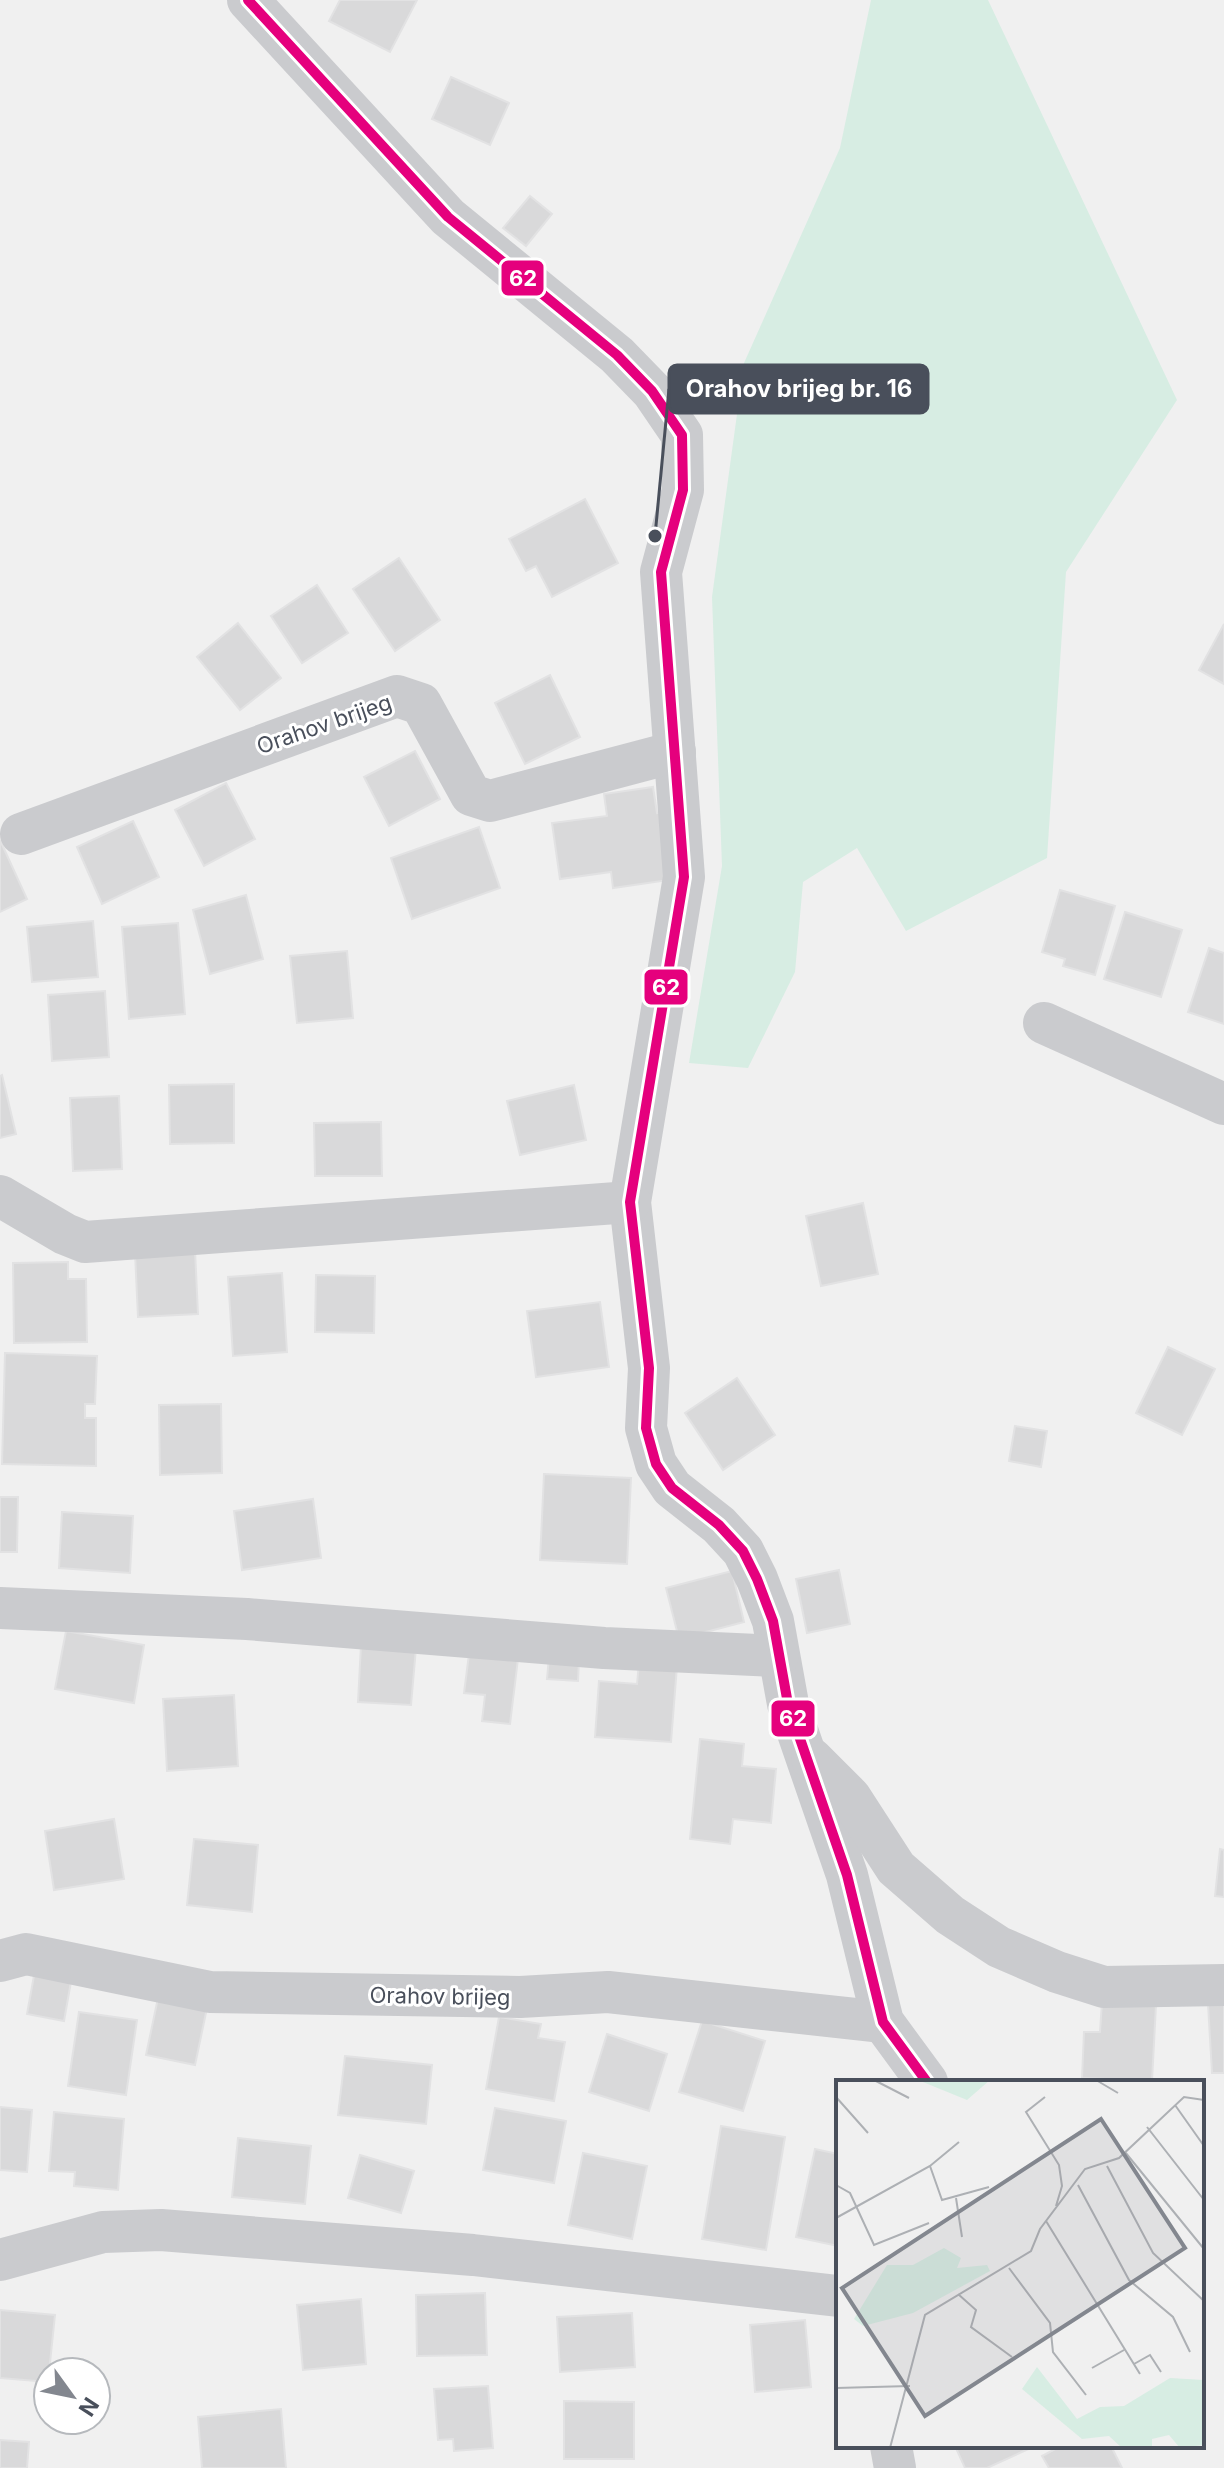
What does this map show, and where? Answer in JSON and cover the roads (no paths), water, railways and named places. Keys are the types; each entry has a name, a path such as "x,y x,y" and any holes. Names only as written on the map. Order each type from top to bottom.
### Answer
{"street":[{"path":"269,9 448,217 617,355 652,391 682,435 683,490 661,572 684,877 630,1202 649,1368 646,1428 656,1464 672,1488 719,1525 743,1551 773,1621 778,1656 803,1750 847,1875 883,2022 926,2080"},
{"name":"Orahov brijeg","path":"21,834 397,696 421,704 471,795 490,801 675,752"},
{"path":"1044,1023 1224,1104"},
{"path":"0,1196 65,1234 85,1242 630,1202"},
{"path":"0,1608 247,1619 604,1648 778,1656"},
{"path":"803,1750 850,1797 896,1868 950,1915 999,1947 1057,1972 1104,1987 1224,1985"},
{"name":"Orahov brijeg","path":"0,1961 26,1954 210,1992 520,1997 608,1992 883,2022"},
{"path":"0,2260 103,2232 161,2230 473,2255 836,2296"},
{"path":"891,2448 895,2468"}],"place":[{"name":"Orahov brijeg br. 16","path":"655,536"}]}
